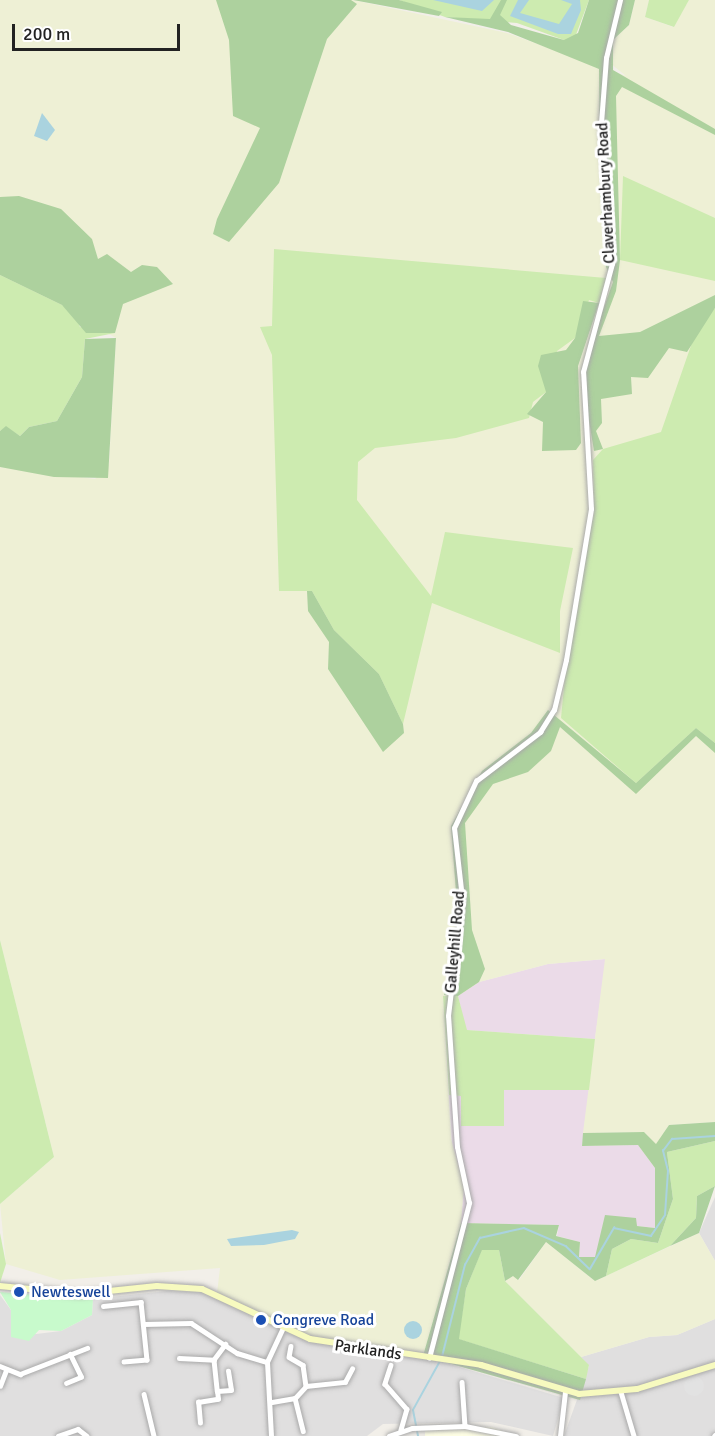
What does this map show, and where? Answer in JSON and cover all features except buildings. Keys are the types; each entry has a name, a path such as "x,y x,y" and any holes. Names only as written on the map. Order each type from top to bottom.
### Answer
{"street":[{"name":"Claverhambury Road","path":"590,456 583,372 612,264 601,123 606,58 620,0"},
{"name":"Galleyhill Road","path":"429,1358 469,1203 458,1147 448,1016 462,898 454,828 476,781 520,750 554,710 591,509 590,456"},
{"name":"Parklands","path":"0,1286 80,1294 187,1287 232,1299 283,1327 325,1344 441,1359 565,1392 621,1392 715,1365"},
{"path":"103,1306 141,1302 147,1360 124,1362"},
{"path":"143,1324 187,1322 226,1344 267,1362"},
{"path":"271,1436 272,1402 267,1362 283,1327"},
{"path":"200,1423 198,1402 218,1399 214,1360 226,1344"},
{"path":"291,1346 289,1357 303,1365 306,1386"},
{"path":"0,1366 20,1374 87,1348"},
{"path":"66,1383 81,1377 70,1354"},
{"path":"179,1358 214,1360"},
{"path":"392,1365 385,1384 407,1409 401,1430"},
{"path":"272,1402 295,1398 306,1386 345,1382 352,1369"},
{"path":"0,1386 6,1370"},
{"path":"217,1391 231,1390 228,1371"},
{"path":"462,1382 465,1426"},
{"path":"560,1436 565,1392"},
{"path":"621,1392 634,1436"},
{"path":"144,1394 154,1436"},
{"path":"295,1398 303,1431"},
{"path":"388,1436 412,1428 465,1426 516,1436"},
{"path":"58,1436 78,1429 87,1436"}],"shaded area":[{"path":"0,0 353,0 507,33 626,76 610,63 613,40 629,25 635,0 649,0 645,17 673,27 689,0 715,0 715,1122 669,1125 656,1145 644,1132 583,1133 605,959 548,964 479,982 458,996 443,996 451,1139 464,1185 461,1223 423,1356 297,1334 217,1293 220,1268 60,1280 6,1264 0,1204 54,1157 0,940 0,467 95,479 109,464 116,338 0,275"},
{"path":"606,959 595,1039 466,1030 458,996 479,982 548,964"},
{"path":"504,1090 589,1090 582,1146 638,1145 655,1168 655,1228 637,1226 595,1257 579,1257 580,1242 557,1236 559,1225 461,1223 464,1185 453,1155 449,1095 461,1096 504,1126"},
{"path":"715,1197 715,1261 699,1233"},
{"path":"699,1233 715,1261 715,1319 677,1335 649,1337 581,1357 505,1281 513,1275 519,1280 546,1242 595,1281"},
{"path":"167,1291 217,1293 297,1334 423,1356 564,1398 553,1436 491,1422 383,1424 367,1436 0,1436 0,1295 11,1310 11,1337 61,1331 92,1315 93,1299"},
{"path":"715,1319 715,1436 564,1436 589,1366 581,1357 649,1337 677,1335"},
{"path":"694,1376 701,1379 704,1386 701,1393 694,1396 687,1393 684,1386 687,1379"},
{"path":"425,1427 492,1427 516,1436 425,1436"}],"green space":[{"path":"216,0 351,0 357,4 327,39 279,183 229,242 213,234 217,219 260,128 233,116 229,40"},
{"path":"353,0 399,0 442,12 439,16"},
{"path":"399,0 589,0 574,40 564,40 517,23 445,17"},
{"path":"501,0 507,0 500,15 511,25 564,40 578,33 589,0 635,0 629,25 613,40 613,70 715,129 715,135 622,87 616,96 620,260 616,291 599,336 640,332 715,295 715,308 687,352 669,348 648,378 631,377 632,394 601,399 602,423 596,431 603,449 594,451 581,372 613,282 606,267 600,192 599,69 508,32 445,17 490,19"},
{"path":"649,0 689,0 674,27 645,17"},
{"path":"623,176 715,218 715,281 620,260"},
{"path":"19,196 61,209 92,239 98,259 107,254 131,272 142,265 157,267 173,284 123,304 115,333 86,333 62,305 0,275 0,197"},
{"path":"274,249 606,278 599,303 589,300 575,338 557,351 546,392 533,402 529,418 456,438 375,448 358,462 357,500 431,596 445,532 573,548 560,611 560,653 432,603 403,724 379,674 334,630 312,591 279,591 272,355 260,327 272,326"},
{"path":"0,275 62,305 76,315 80,327 115,333 85,339 82,377 57,421 29,427 20,436 6,427 0,431"},
{"path":"583,301 599,303 578,366 581,443 576,450 542,451 543,422 527,414 546,392 538,366 541,355 566,350 575,338"},
{"path":"715,308 715,743 696,728 636,783 561,718 571,614 594,514 593,460 603,449 661,432 695,334"},
{"path":"116,338 108,478 54,477 0,467 0,431 6,426 20,436 29,427 57,421 82,377 85,339"},
{"path":"307,591 312,591 334,630 379,674 403,724 404,733 383,752 328,669 329,642 308,611"},
{"path":"548,710 636,783 696,728 715,743 715,753 696,736 636,794 560,727 551,751 528,772 493,784 465,823 472,930 485,969 479,982 458,996 444,995 454,962 457,905 451,826 482,771 531,733"},
{"path":"0,940 54,1157 0,1204"},
{"path":"443,996 458,996 467,1030 595,1039 589,1090 504,1090 504,1126 461,1126 461,1096 449,1095"},
{"path":"715,1122 715,1141 667,1152 673,1199 658,1243 631,1239 612,1249 606,1276 595,1281 546,1242 518,1280 513,1276 505,1281 499,1250 482,1250 466,1289 459,1339 586,1379 580,1400 423,1356 461,1223 559,1225 556,1236 580,1242 579,1257 595,1257 605,1215 636,1218 637,1226 655,1228 655,1168 638,1145 582,1146 583,1133 644,1132 656,1144 669,1125"},
{"path":"715,1141 715,1186 697,1196 696,1218 670,1246 606,1276 612,1249 631,1239 658,1243 673,1199 667,1152"},
{"path":"715,1186 699,1233 670,1246 696,1218 697,1196"},
{"path":"0,1233 6,1264 0,1283"},
{"path":"482,1249 499,1250 505,1281 589,1365 586,1379 458,1339 466,1289"},
{"path":"0,1292 93,1299 92,1315 61,1331 39,1330 29,1341 11,1337 11,1310"}],"water":[{"path":"433,0 494,0 482,11"},
{"path":"518,0 529,0 520,13 559,24 572,4 561,0 580,0 581,10 571,34 558,34 510,16"},
{"path":"42,113 55,130 47,141 34,136"},
{"path":"292,1230 299,1232 295,1239 264,1245 231,1246 227,1239"},
{"path":"413,1321 419,1324 422,1330 419,1336 413,1339 407,1336 404,1330 407,1324"}],"waterway":[{"path":"442,1357 465,1265 480,1238 524,1228 566,1246 590,1269 614,1228 651,1236 665,1215 668,1171 663,1151 672,1139 715,1136"},
{"path":"418,1436 413,1410 440,1361"}],"place":[{"name":"Newteswell","path":"19,1292"},
{"name":"Congreve Road","path":"261,1320"}]}
